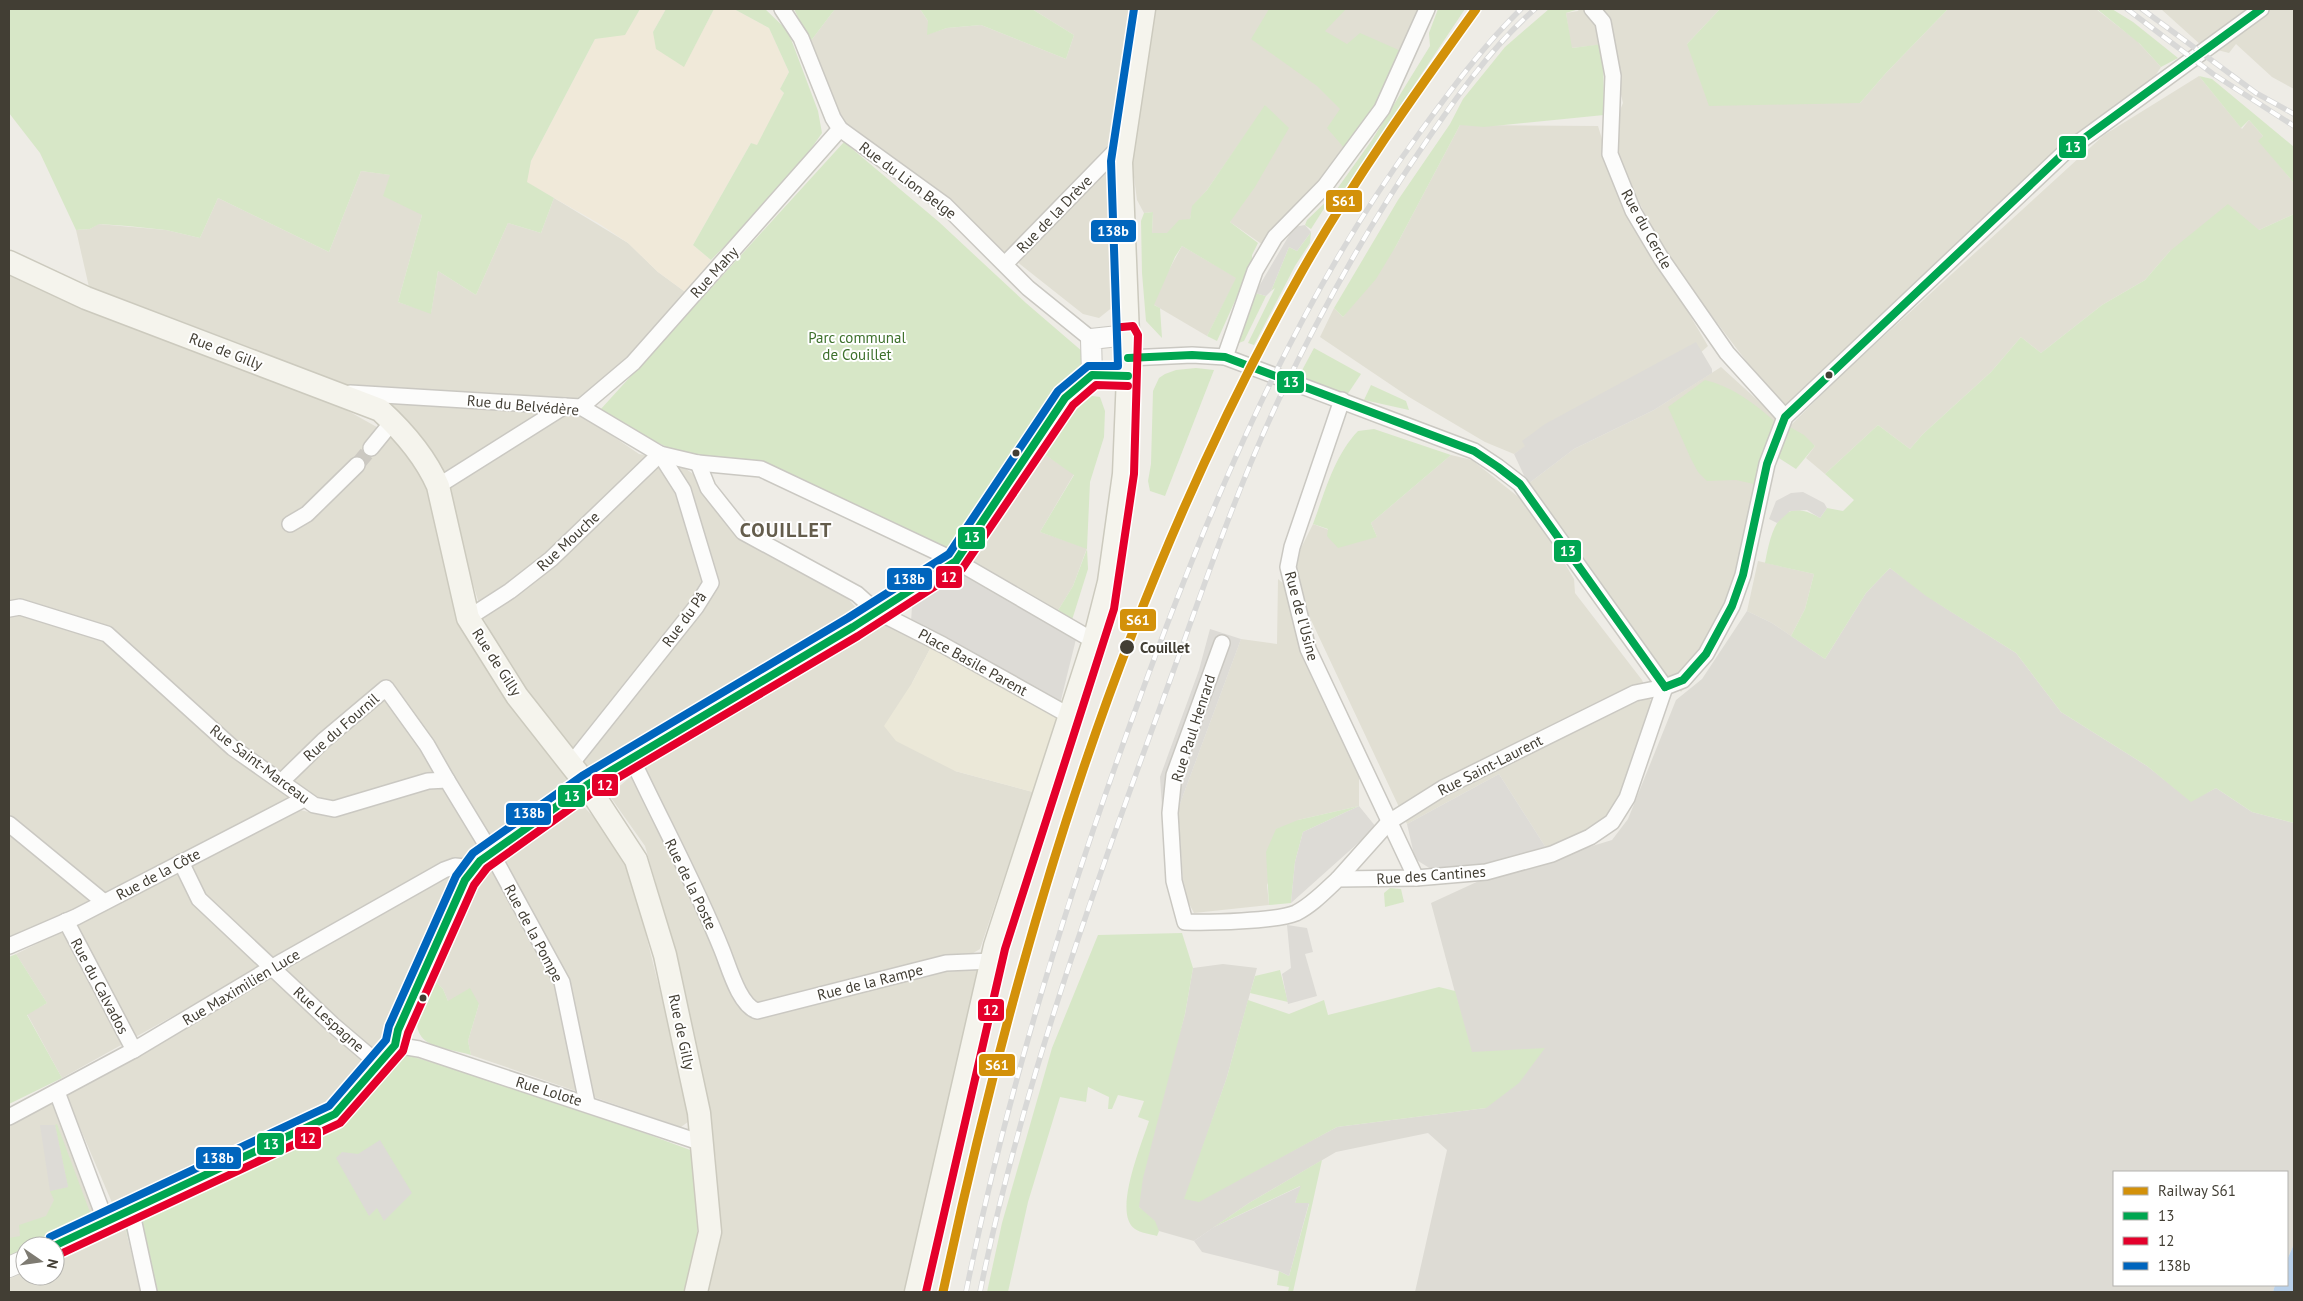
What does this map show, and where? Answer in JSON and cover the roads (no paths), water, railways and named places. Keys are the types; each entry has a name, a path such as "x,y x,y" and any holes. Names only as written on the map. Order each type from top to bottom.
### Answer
{"main road":[{"path":"916,1292 992,960 1030,832 1094,641 1104,607 1115,546 1124,474 1128,367 1121,162 1144,9"},
{"name":"Rue de Gilly","path":"9,262 86,298 380,410 404,432 432,471 438,486 468,618 517,696 587,786 636,860 665,955 699,1113 710,1232 696,1292"}],"street":[{"name":"Rue du Lion Belge","path":"782,9 801,38 833,118 840,129 945,204 1028,288 1091,339"},
{"path":"1225,357 1255,271 1275,237 1326,186 1382,109 1427,9"},
{"name":"Rue du Cercle","path":"1592,9 1603,22 1613,76 1610,154 1633,211 1661,258 1727,353 1785,417"},
{"path":"1785,417 2064,153 2262,9"},
{"name":"Rue Mahy","path":"438,486 573,407 633,363 840,129"},
{"name":"Rue de la Drève","path":"1005,264 1124,142"},
{"path":"1092,375 1091,339 1128,335"},
{"path":"65,1241 335,1114 380,1065 395,1045 398,1030 465,880 480,861 587,786 853,627 956,561 1065,398 1092,375 1192,355 1225,357 1474,450 1520,484 1665,687"},
{"name":"Rue du Belvédère","path":"336,392 573,407 660,454 698,463 761,469 956,561"},
{"name":"Rue de l'Usine","path":"1342,400 1292,548 1288,567 1308,649 1416,878"},
{"name":"Rue Saint-Laurent","path":"1338,879 1389,822 1443,788 1635,693 1665,687 1683,680 1706,654 1732,606 1743,575 1768,464 1785,417"},
{"path":"371,448 392,422"},
{"name":"Rue Mouche","path":"468,618 510,591 551,559 660,454"},
{"name":"Rue du Pâ","path":"571,764 696,607 711,583 683,490 660,454"},
{"path":"698,463 708,488 743,532 857,594 876,611"},
{"path":"290,524 306,514 357,465"},
{"path":"956,561 1094,641"},
{"name":"Rue Saint-Marceau","path":"12,607 107,634 233,748 304,798 322,808 334,809 428,782 447,780"},
{"name":"Place Basile Parent","path":"876,611 944,645 1070,716"},
{"name":"Rue Paul Henrard","path":"1222,643 1174,775 1170,813 1174,881 1185,922 1199,923 1290,915 1314,900 1338,879"},
{"name":"Rue des Cantines","path":"1338,879 1464,876 1498,870 1552,854 1600,831 1612,822 1627,798 1665,687"},
{"name":"Rue du Fournil","path":"282,781 322,740 386,688 427,745 447,780"},
{"name":"Rue de la Poste","path":"632,759 719,942 743,1000 750,1008"},
{"path":"447,780 492,854"},
{"name":"Rue de la Côte","path":"9,946 66,922 304,798"},
{"path":"9,824 104,902"},
{"name":"Rue de la Pompe","path":"492,854 562,982 587,1103"},
{"name":"Rue Lespagne","path":"181,862 199,899 380,1065"},
{"name":"Rue Maximilien Luce","path":"9,1117 134,1050 444,870 455,866 475,868"},
{"name":"Rue du Calvados","path":"66,922 134,1050"},
{"name":"Rue de la Rampe","path":"750,1008 757,1011 946,963 992,960"},
{"name":"Rue Lolote","path":"395,1045 419,1049 702,1142"},
{"path":"57,1092 106,1222"},
{"path":"131,1209 149,1292"}],"water":[{"path":"2294,1244 2294,1292 2273,1292 2275,1286 2288,1286 2288,1258"}],"tunnel":[{"path":"357,465 371,448"}],"railway":[{"path":"966,1292 1000,1142 1041,993 1064,919 1139,700 1195,552 1226,479 1294,337 1332,268 1373,200 1454,86 1521,9"},
{"path":"980,1292 996,1218 1035,1073 1081,929 1245,477 1279,399 1327,304 1399,181 1472,77 1502,41 1535,9"},
{"path":"2127,9 2213,74 2294,126"},
{"path":"2142,9 2256,93 2294,114"}],"rail line":[{"name":"S61","path":"943,1292 973,1159 1042,897 1083,769 1129,642 1180,516 1237,394 1301,273 1385,139 1476,9"}],"place":[{"name":"Couillet","path":"1127,647"}],"district":[{"name":"COUILLET","path":"786,530"}],"park label":[{"name":"Parc communal de Couillet","path":"857,346"}]}
